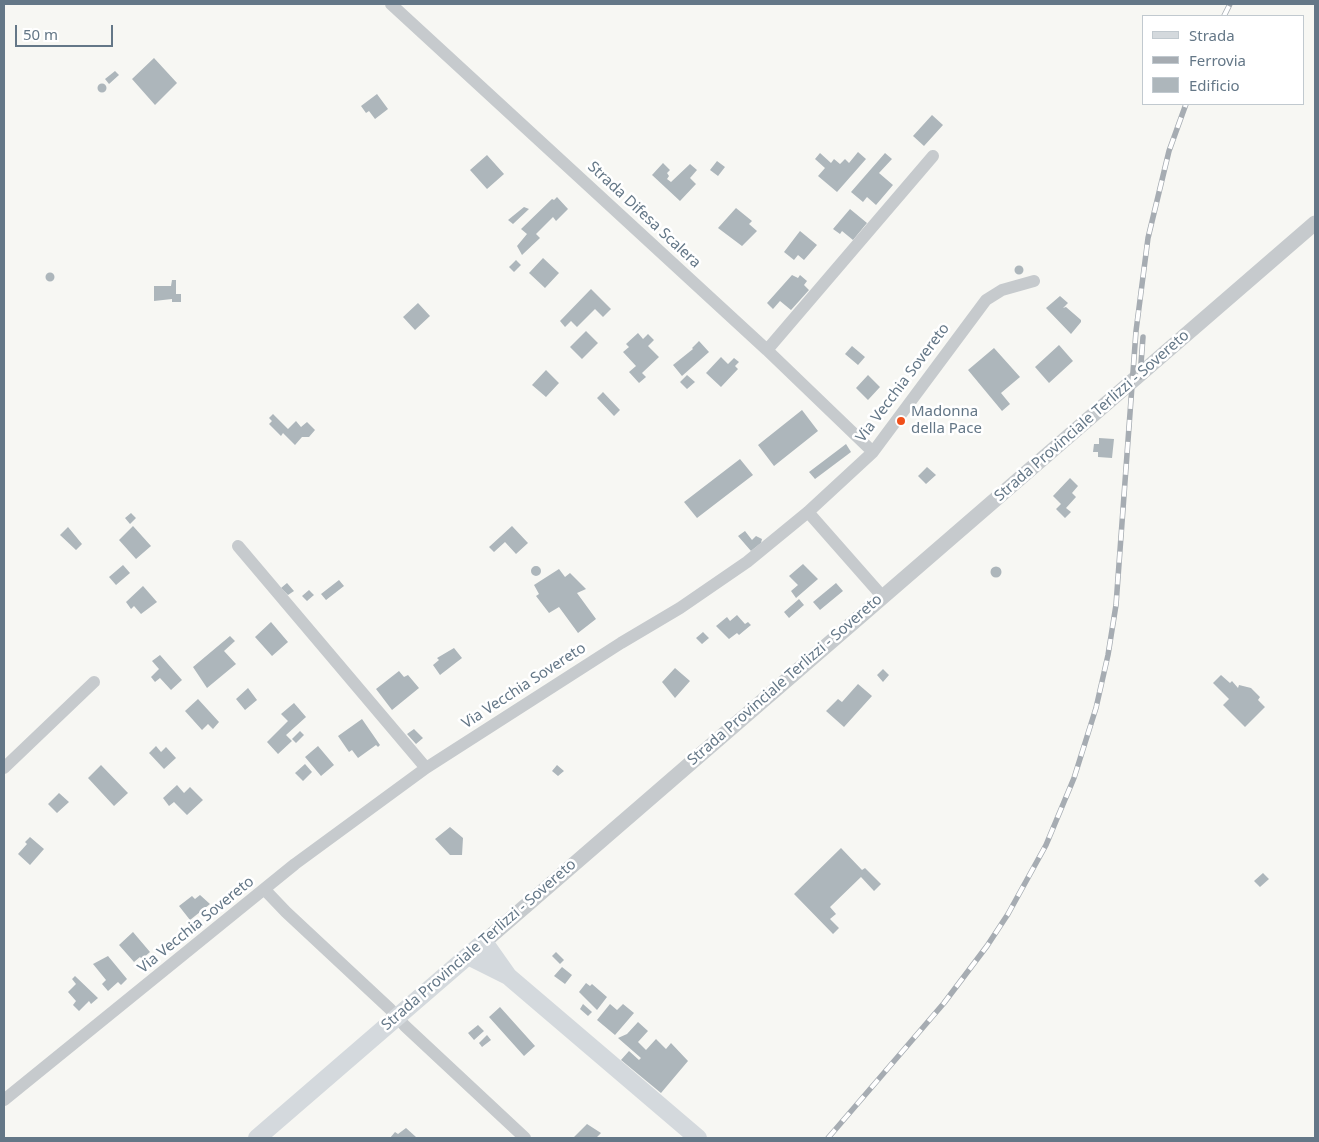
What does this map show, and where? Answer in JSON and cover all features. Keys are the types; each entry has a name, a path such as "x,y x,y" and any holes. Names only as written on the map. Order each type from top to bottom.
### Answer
{"main road":[{"name":"Strada Provinciale Terlizzi - Sovereto","path":"256,1138 484,942"},
{"path":"484,942 508,976"},
{"path":"468,956 508,976 698,1138"}],"street":[{"name":"Strada Difesa Scalera","path":"391,4 767,350 873,452"},
{"path":"767,350 933,156"},
{"name":"Strada Provinciale Terlizzi - Sovereto","path":"484,942 1315,223"},
{"name":"Via Vecchia Sovereto","path":"4,1100 295,864 426,768 621,642 680,608 747,562 808,512 873,452 986,300 1002,290 1034,281"},
{"path":"808,512 882,596"},
{"path":"238,546 426,768"},
{"path":"4,768 94,682"},
{"path":"265,890 525,1138"}],"building":[{"path":"154,58 177,83 155,105 132,79"},
{"path":"115,71 119,75 109,84 105,79"},
{"path":"102,83 107,88 102,93 97,88"},
{"path":"377,94 388,109 375,119 369,111 366,113 361,106"},
{"path":"932,115 943,125 924,146 913,136"},
{"path":"858,152 866,159 837,192 818,176 825,168 815,159 820,153 831,163 834,159 840,164 845,159 849,163"},
{"path":"885,153 892,159 879,173 893,185 876,205 867,197 863,202 851,192"},
{"path":"487,155 504,174 487,189 470,170"},
{"path":"717,161 725,167 718,176 710,170"},
{"path":"663,163 670,170 667,173 669,176 667,179 671,182 690,164 697,170 690,178 696,184 680,201 652,175"},
{"path":"557,197 568,209 556,221 553,217 536,234 540,238 522,255 517,246 527,234 521,229 552,199 554,200"},
{"path":"524,207 529,209 513,224 508,220"},
{"path":"736,208 752,221 749,224 757,231 742,246 718,228"},
{"path":"850,209 867,223 853,240 842,231 840,234 833,229"},
{"path":"800,231 817,245 804,260 798,255 794,260 784,252"},
{"path":"543,258 559,273 545,288 529,273"},
{"path":"516,260 521,265 514,272 509,267"},
{"path":"1019,265 1024,270 1019,275 1014,270"},
{"path":"50,272 55,277 50,282 45,277"},
{"path":"792,275 798,278 800,275 807,281 804,285 809,290 791,310 780,301 773,309 767,303"},
{"path":"172,280 176,280 176,294 181,294 181,302 172,302 172,299 154,301 154,286 171,286"},
{"path":"591,289 611,309 603,317 595,309 577,327 571,321 565,327 560,321"},
{"path":"1060,296 1068,303 1063,308 1066,307 1081,320 1071,334 1046,308"},
{"path":"418,303 430,316 415,330 403,317"},
{"path":"586,331 598,343 582,359 570,347"},
{"path":"638,333 643,339 648,334 654,340 648,346 659,357 642,373 646,377 639,383 629,372 636,366 623,352 629,347 626,344"},
{"path":"699,341 709,352 682,376 673,365 693,349"},
{"path":"1059,345 1073,361 1049,383 1035,367"},
{"path":"852,346 865,357 858,365 845,354"},
{"path":"994,348 1020,377 1001,393 1010,404 1002,411 968,370"},
{"path":"721,357 728,364 734,358 739,362 735,366 738,369 721,387 706,373"},
{"path":"546,370 559,383 546,397 532,385"},
{"path":"687,375 695,382 687,389 680,382"},
{"path":"868,375 880,387 868,400 856,388"},
{"path":"603,392 620,410 614,416 597,398"},
{"path":"802,410 818,431 774,466 758,445"},
{"path":"273,414 288,429 296,421 301,427 307,422 315,430 309,437 302,437 295,445 283,433 281,436 269,424 272,421 269,418"},
{"path":"1099,438 1114,439 1112,458 1098,457 1098,452 1093,452 1094,444 1099,444"},
{"path":"846,444 851,452 815,479 809,472"},
{"path":"740,459 753,475 697,518 684,502"},
{"path":"927,467 936,475 926,484 918,476"},
{"path":"1070,478 1078,486 1072,493 1076,497 1066,508 1071,512 1065,518 1056,509 1061,504 1053,496"},
{"path":"131,513 136,518 130,524 125,518"},
{"path":"133,526 151,546 136,559 119,540"},
{"path":"512,526 528,543 516,554 505,542 494,552 489,547"},
{"path":"68,527 82,544 76,550 60,535"},
{"path":"745,531 752,540 756,536 762,539 761,543 751,551 738,536"},
{"path":"803,564 818,579 796,598 791,591 798,585 789,576"},
{"path":"123,565 130,573 116,585 109,577"},
{"path":"534,566 538,566 541,571 540,575 534,576 531,573 531,569"},
{"path":"994,567 998,567 1001,572 1000,576 994,577 991,574 991,570"},
{"path":"559,569 565,577 570,573 586,589 577,593 596,619 578,633 559,607 549,613 536,596 539,594 534,585"},
{"path":"339,580 344,586 326,600 321,594"},
{"path":"287,583 294,591 288,595 281,588"},
{"path":"836,583 843,591 820,610 813,602"},
{"path":"143,586 157,602 141,614 134,606 131,609 126,602"},
{"path":"309,590 314,595 307,601 302,596"},
{"path":"799,599 804,605 789,618 784,612"},
{"path":"737,615 745,624 748,622 751,625 739,635 737,633 729,639 716,626 727,617 730,621"},
{"path":"271,622 288,642 272,656 255,637"},
{"path":"703,632 709,638 702,644 696,638"},
{"path":"230,636 235,641 224,651 236,664 207,688 193,667"},
{"path":"454,648 462,658 440,675 433,665 439,660 437,658"},
{"path":"160,655 182,680 171,690 160,678 155,682 151,677 159,669 152,661"},
{"path":"675,668 690,681 675,698 662,682"},
{"path":"883,669 889,675 883,682 877,675"},
{"path":"399,671 404,677 408,675 419,688 392,710 376,689"},
{"path":"1221,675 1230,683 1232,681 1238,688 1239,685 1251,688 1260,697 1258,700 1265,707 1245,727 1223,705 1229,699 1213,683"},
{"path":"858,684 872,696 844,727 826,711 838,699 842,702"},
{"path":"248,688 257,700 245,710 236,699"},
{"path":"198,699 219,722 213,729 208,724 202,730 185,711"},
{"path":"294,703 306,717 286,735 292,741 278,754 267,742 288,721 281,714"},
{"path":"362,719 380,745 378,747 376,745 358,758 352,750 349,752 338,736"},
{"path":"414,729 423,738 416,744 407,734"},
{"path":"300,731 304,735 296,743 292,739"},
{"path":"156,746 161,752 166,747 176,758 164,769 149,753"},
{"path":"318,746 334,765 321,776 305,757"},
{"path":"305,764 312,772 303,781 295,773"},
{"path":"101,765 128,793 114,806 88,778"},
{"path":"557,765 564,771 558,776 552,771"},
{"path":"177,785 184,793 190,787 203,800 187,815 174,802 169,806 163,798"},
{"path":"59,793 69,802 57,813 48,804"},
{"path":"450,827 463,838 462,855 450,855 435,839"},
{"path":"30,837 44,849 30,865 18,854 27,844 25,842"},
{"path":"841,848 862,870 865,868 881,884 874,891 861,877 830,907 836,914 830,919 839,928 833,934 794,894"},
{"path":"1263,873 1269,879 1260,887 1254,881"},
{"path":"200,895 210,904 190,920 179,906 192,896 195,899"},
{"path":"133,932 150,952 142,959 140,957 134,962 119,945"},
{"path":"556,952 564,960 560,964 552,956"},
{"path":"108,956 127,979 121,985 118,982 108,991 102,984 106,980 93,964"},
{"path":"562,967 572,975 565,984 554,976"},
{"path":"75,976 98,998 91,1004 89,1001 79,1011 73,1005 76,1001 68,992 76,984 72,979"},
{"path":"586,983 590,986 592,984 607,997 597,1010 579,992"},
{"path":"583,1004 592,1012 588,1016 580,1009"},
{"path":"610,1004 617,1010 623,1004 634,1013 615,1035 597,1020"},
{"path":"500,1007 535,1046 524,1056 489,1017"},
{"path":"638,1022 648,1031 638,1042 646,1050 656,1039 666,1049 671,1043 688,1061 661,1093 621,1060 629,1051 639,1060 641,1058 618,1038 627,1034"},
{"path":"478,1025 484,1031 474,1040 468,1033"},
{"path":"487,1035 491,1040 482,1047 479,1043"},
{"path":"587,1124 601,1133 596,1138 573,1138"},
{"path":"406,1128 416,1137 390,1138 395,1132 398,1134"}],"railway":[{"path":"1224,15 1230,4"},
{"path":"828,1138 944,1003 987,946 1008,914 1046,845 1074,778 1096,708 1108,655 1116,605 1136,331 1148,238 1169,151 1186,105"},
{"path":"1140,377 1143,337"}],"place":[{"name":"Madonna della Pace","path":"901,421"}]}
